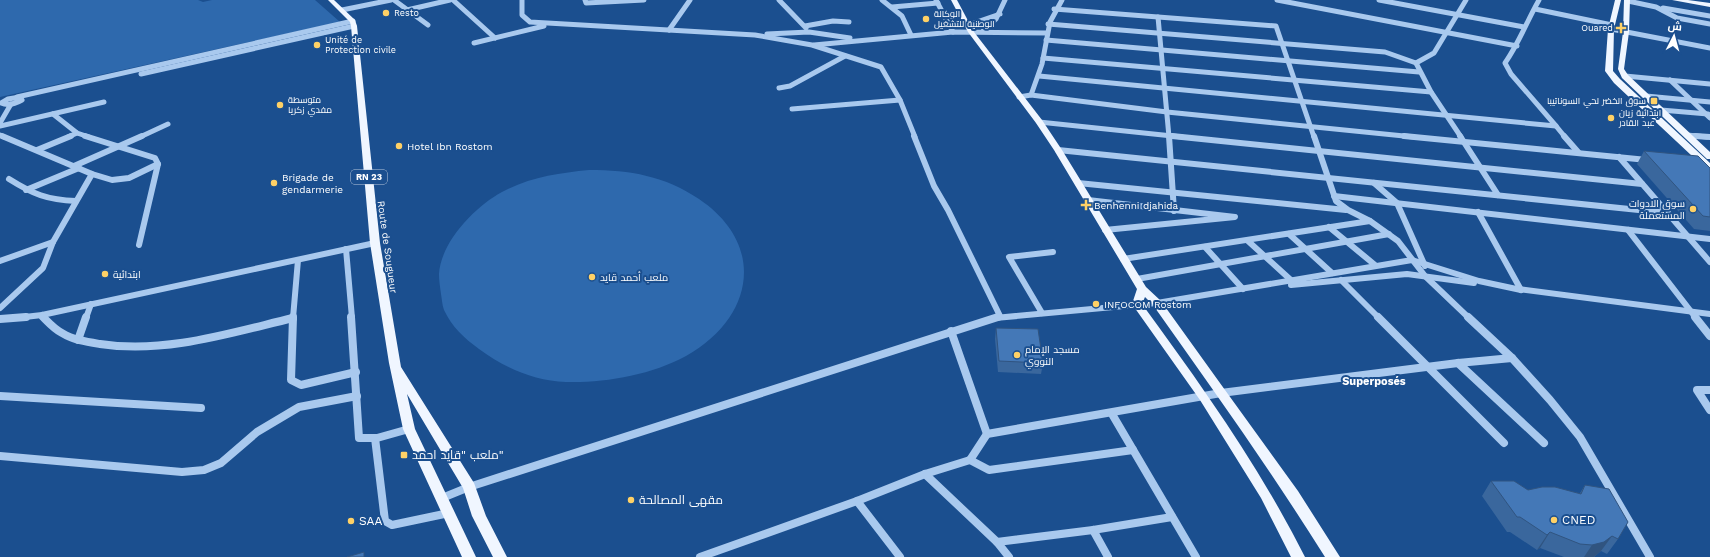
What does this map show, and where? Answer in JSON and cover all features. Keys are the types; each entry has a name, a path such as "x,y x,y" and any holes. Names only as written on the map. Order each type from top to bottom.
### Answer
{"main road":[{"path":"331,0 354,23"},
{"path":"954,0 969,28 1058,150 1142,289 1157,303 1293,495 1333,557"},
{"path":"1618,0 1611,27 1609,71 1617,81 1709,167"},
{"path":"1675,0 1710,5"},
{"path":"1698,0 1710,2"},
{"path":"1628,1 1622,69 1625,76 1710,157"},
{"name":"Route de Sougueur","path":"354,23 375,243 395,363"},
{"path":"1142,289 1137,304 1204,397 1266,496 1298,557"},
{"name":"RN 23","path":"395,363 409,429 469,557"},
{"name":"RN 23","path":"395,363 469,487 479,516 500,557"}],"street":[{"path":"342,10 392,0 428,25"},
{"path":"407,10 450,0"},
{"path":"453,0 495,38"},
{"path":"522,0 522,15 530,22 755,35 809,32 861,40"},
{"path":"585,0 586,3 644,0"},
{"path":"669,30 690,0"},
{"path":"779,0 809,32"},
{"path":"882,0 902,16 911,35"},
{"path":"983,31 1000,14 1005,0"},
{"path":"1031,95 1039,76 1048,24 1054,9 1062,0"},
{"path":"1277,0 1517,46"},
{"path":"1306,6 1310,0"},
{"path":"1379,0 1524,27"},
{"path":"1048,24 1385,52 1416,63 1434,53 1466,0"},
{"path":"1538,0 1535,9 1524,27 1517,46 1506,60 1506,67 1578,152"},
{"path":"1628,1 1710,16"},
{"path":"892,7 937,2 953,32"},
{"path":"1656,7 1677,18 1710,24"},
{"path":"1054,9 1276,26 1336,201 1348,210 1370,221 1398,241 1426,276 1512,358 1550,400 1580,437 1650,557"},
{"path":"1535,9 1626,32 1710,48"},
{"path":"812,45 953,32 969,28 1000,14"},
{"path":"1158,17 1174,191 1174,211"},
{"path":"805,26 833,22 848,22"},
{"path":"2,103 354,23"},
{"path":"474,43 552,24"},
{"path":"969,28 983,31 1047,32"},
{"path":"755,35 812,45 881,67 900,100 934,186 948,210 1000,316"},
{"path":"1046,40 1420,72"},
{"path":"779,88 790,86 845,56"},
{"path":"1043,58 1431,92"},
{"path":"1416,63 1431,92 1498,195"},
{"path":"1039,76 1556,126"},
{"path":"1625,76 1710,84"},
{"path":"1669,80 1709,115"},
{"path":"1019,97 1031,95 1167,112 1656,160"},
{"path":"1646,96 1710,102"},
{"path":"0,124 12,104 19,99"},
{"path":"792,109 900,100"},
{"path":"0,124 104,102"},
{"path":"2,103 12,104"},
{"path":"1661,110 1709,115"},
{"path":"53,114 76,133 155,158 158,164 139,245"},
{"path":"1039,122 1169,137 1642,184"},
{"path":"26,190 168,124"},
{"path":"37,150 76,133"},
{"path":"0,135 92,174 112,180 120,180 137,175 158,164"},
{"path":"1687,135 1710,137"},
{"path":"1058,150 1668,213"},
{"path":"1618,157 1710,262"},
{"path":"1693,164 1709,167"},
{"path":"0,308 43,268 53,242 92,174"},
{"path":"9,179 39,198 46,200 76,202"},
{"path":"1078,183 1174,191 1348,210"},
{"path":"1374,183 1397,203 1425,264 1426,276"},
{"path":"1334,196 1710,239"},
{"path":"1088,200 1234,217 1105,230"},
{"path":"1478,212 1521,290"},
{"path":"1123,259 1248,241 1370,221"},
{"path":"1329,227 1375,265"},
{"path":"1628,230 1710,336"},
{"path":"1289,234 1332,273"},
{"path":"1137,279 1389,234"},
{"path":"1248,241 1292,280"},
{"path":"0,261 53,242"},
{"path":"0,319 42,315 375,243"},
{"path":"1205,247 1243,289"},
{"path":"346,249 356,372 359,438 364,440 409,429"},
{"path":"1042,313 1009,257 1053,252"},
{"path":"298,260 293,318 291,380 295,384 301,385 356,372"},
{"path":"442,498 469,487 1000,316 1157,303 1375,265 1412,260 1479,281 1521,290"},
{"path":"1243,289 1407,274 1710,314"},
{"path":"1341,280 1430,367 1504,443"},
{"path":"78,340 91,304"},
{"path":"42,315 57,331 78,340 108,346 132,348 166,346 293,318"},
{"path":"951,331 987,434"},
{"path":"700,557 857,501 925,474 970,460 987,434 1112,414 1221,393 1458,363 1512,358"},
{"path":"1458,363 1544,443"},
{"path":"1710,390 1696,390 1710,410"},
{"path":"0,396 201,408"},
{"path":"0,456 182,472 204,470 221,463 257,432 289,412 314,403 357,396"},
{"path":"1112,414 1196,557"},
{"path":"375,438 385,521 392,525 449,513"},
{"path":"970,460 989,470 1132,450"},
{"path":"925,474 996,542 1009,557"},
{"path":"857,501 900,557"},
{"path":"996,542 1093,530 1172,517"},
{"path":"1093,530 1108,557"}],"shaded area":[{"path":"0,0 198,0 203,2 212,0 315,0 340,22 0,97"},
{"name":"ملعب أحمد قايد","path":"589,170 619,171 660,180 686,191 699,199 721,217 735,238 743,259 744,280 738,302 726,322 709,340 686,356 672,363 643,373 596,381 566,382 531,376 510,368 489,356 463,336 455,327 447,316 443,306 439,276 441,262 453,237 471,215 492,198 513,187 534,179 556,174"}],"building":[{"path":"1644,151 1698,156 1710,168 1710,217 1703,216"},
{"name":"مسجد الإمام النووي","path":"996,328 1038,329 1043,363 999,361"},
{"path":"1491,481 1514,481 1528,490 1542,487 1555,487 1581,494 1585,485 1609,489 1628,522 1618,539 1612,536 1604,542 1592,545 1580,544 1550,532 1547,535 1520,517 1517,517"},
{"path":"364,552 364,557 347,557"}],"place":[{"name":"Resto","path":"386,13"},
{"name":"الوكالة الوطنية للتشغيل","path":"926,19"},
{"name":"Ouared","path":"1621,28"},
{"name":"Unité de Protection civile","path":"317,45"},
{"name":"سوق الخضر لحي السوناتيبا","path":"1654,101"},
{"name":"متوسطة مفدي زكريا","path":"280,105"},
{"name":"ابتدائية زيان عبد القادر","path":"1611,118"},
{"name":"Hotel Ibn Rostom","path":"399,146"},
{"name":"Brigade de gendarmerie","path":"274,183"},
{"name":"Benhenni djahida","path":"1086,205"},
{"name":"سوق الادوات المستعملة","path":"1693,209"},
{"name":"ابتدائية","path":"105,274"},
{"name":"ملعب أحمد قايد","path":"592,277"},
{"name":"INFOCOM Rostom","path":"1096,304"},
{"name":"مسجد الإمام النووي","path":"1017,355"},
{"name":"ملعب \"قايد احمد\"","path":"404,455"},
{"name":"مقهى المصالحة","path":"631,500"},
{"name":"CNED","path":"1554,520"},
{"name":"SAA","path":"351,521"}],"district":[{"name":"Superposés","path":"1374,381"}]}
